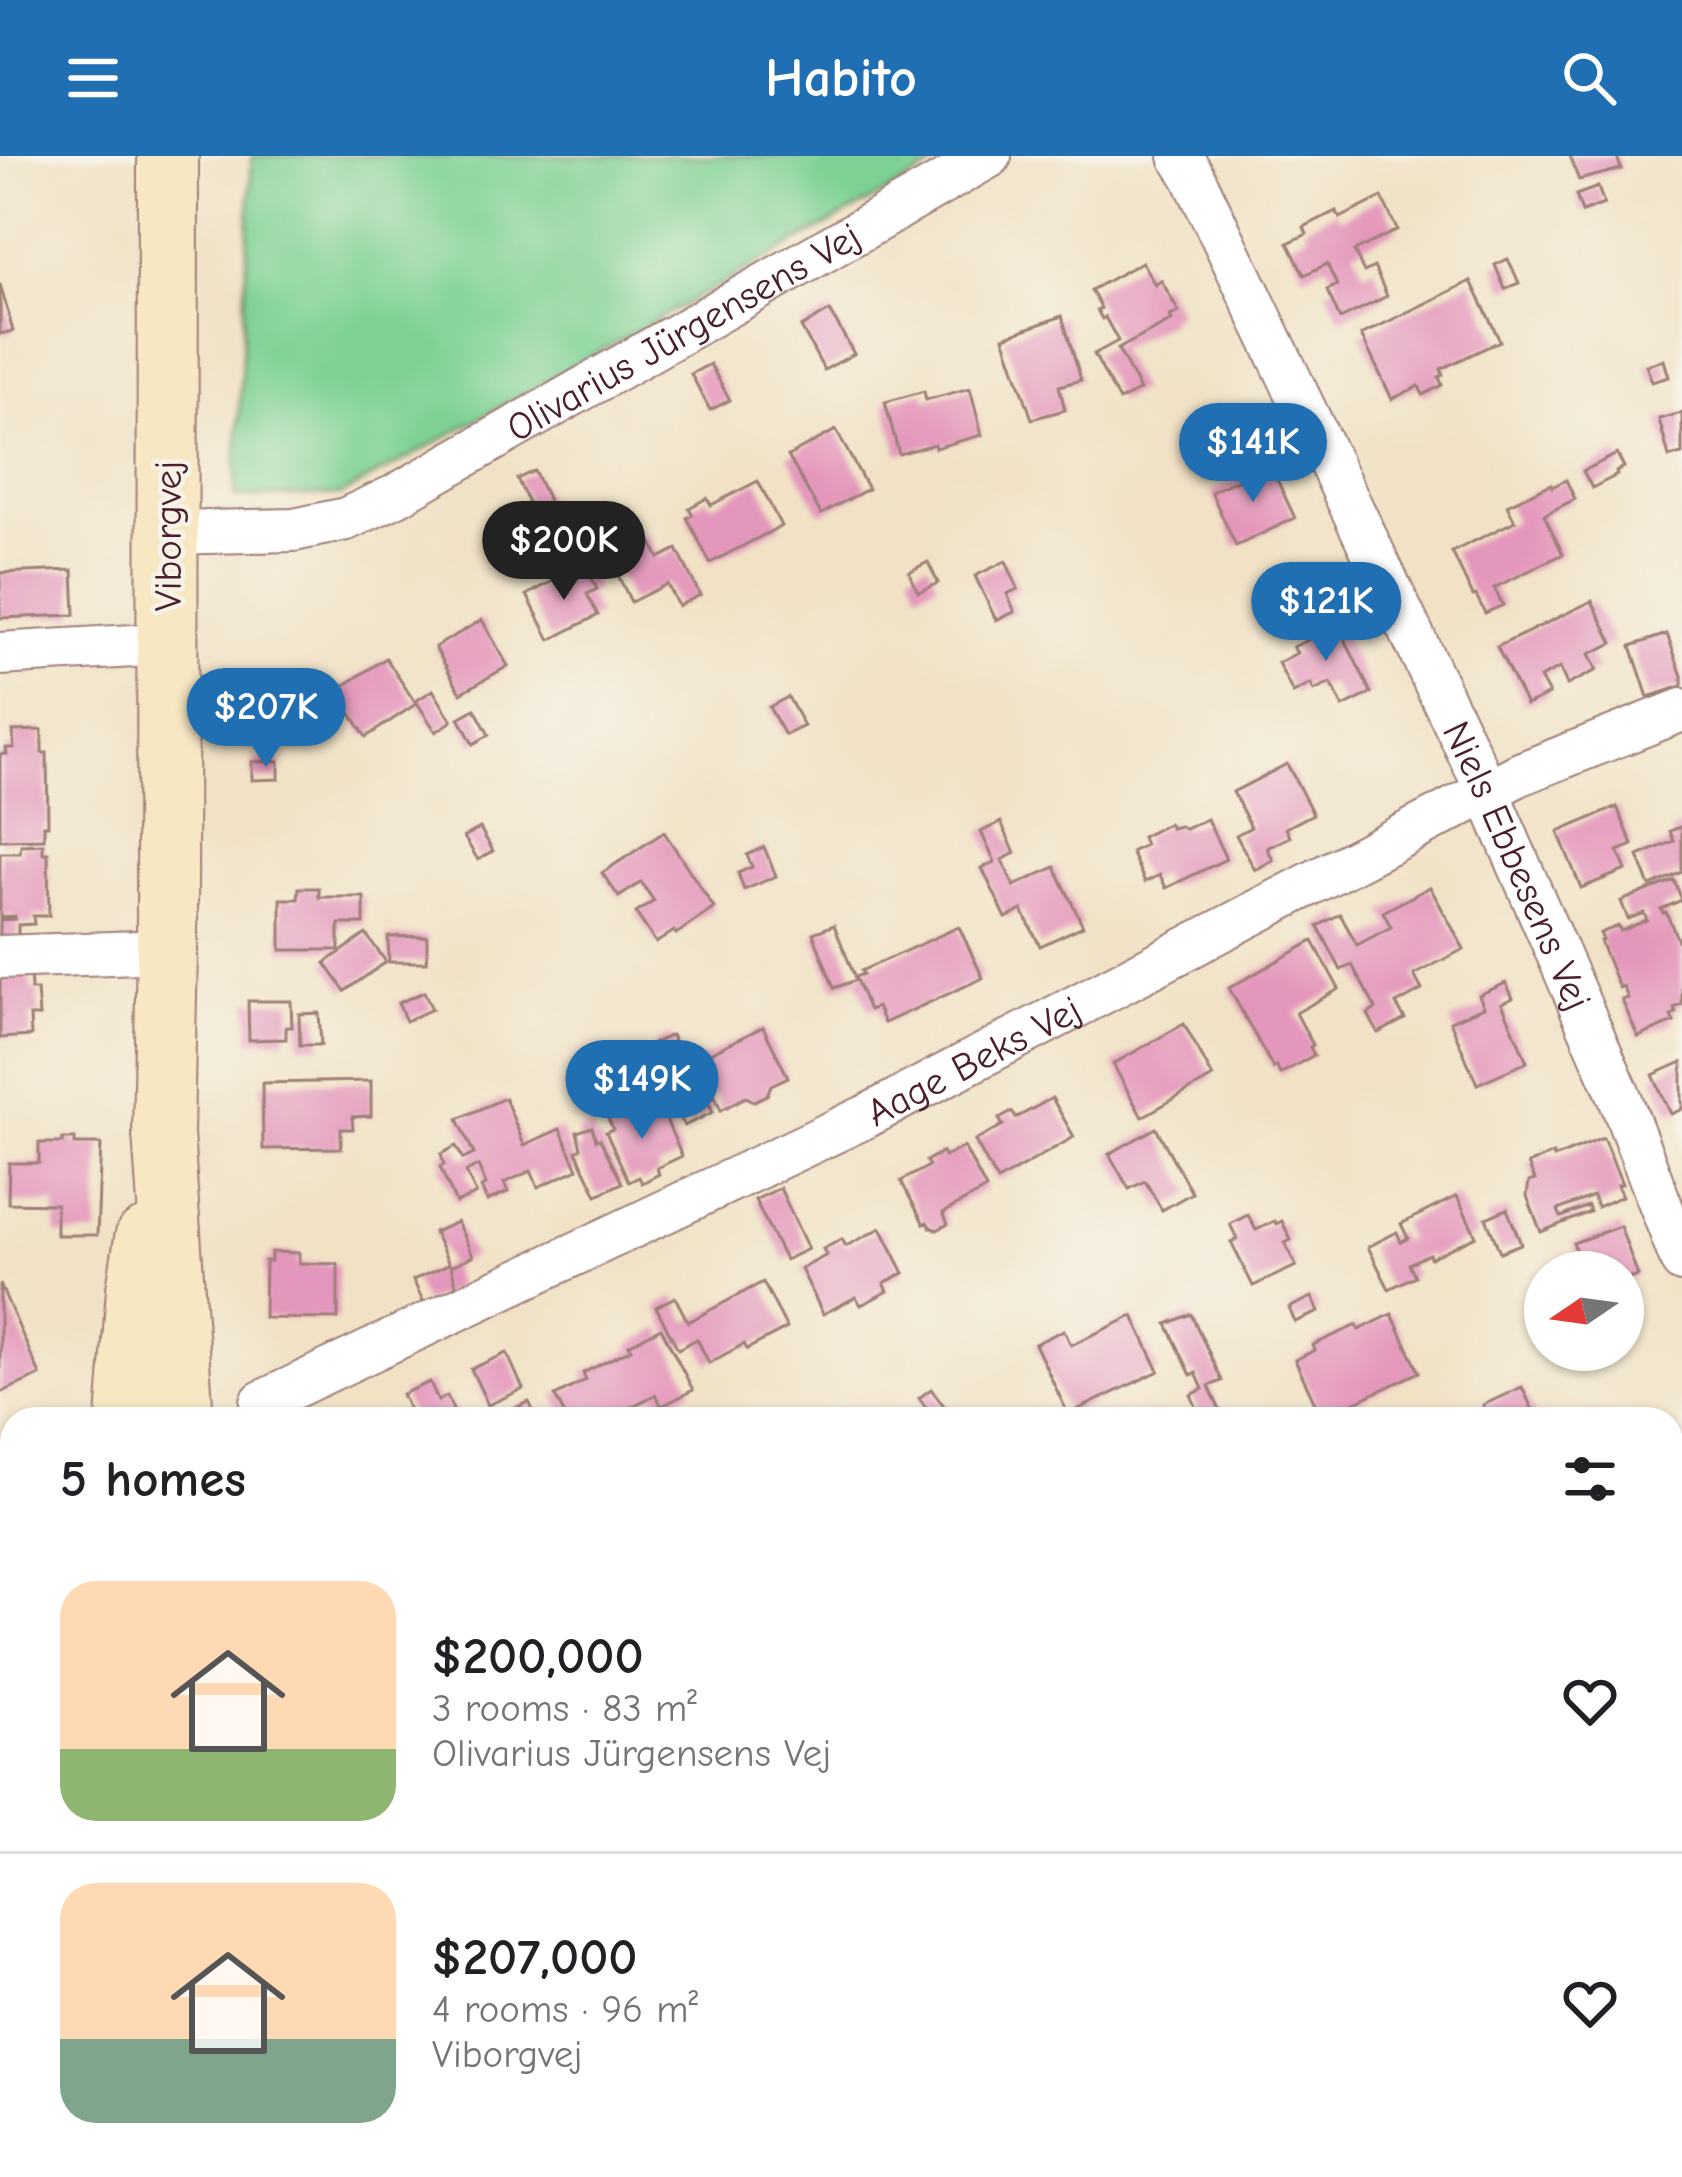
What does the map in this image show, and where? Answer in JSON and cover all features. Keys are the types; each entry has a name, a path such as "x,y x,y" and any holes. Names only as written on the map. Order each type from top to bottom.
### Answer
{"street":[{"name":"Viborgvej","path":"168,156 163,1132 181,1407"},
{"name":"Olivarius Jürgensens Vej","path":"166,533 294,530 346,519 395,496 990,156"},
{"name":"Niels Ebbesens Vej","path":"1180,156 1487,791 1618,1093 1682,1261"},
{"path":"0,654 167,644"},
{"name":"Aage Beks Vej","path":"262,1402 865,1118 1520,774 1682,710"},
{"path":"0,957 167,951"},
{"name":"Viborgvej","path":"128,1407 137,1290 163,1132"},
{"path":"155,1407 163,1132"}],"green space":[{"path":"252,156 952,156 341,495 235,497"}],"building":[{"path":"1569,156 1617,156 1621,169 1579,180"},
{"path":"1598,187 1604,204 1582,212 1576,195"},
{"path":"1382,197 1397,230 1354,251 1364,272 1374,267 1387,296 1340,319 1327,290 1337,285 1327,264 1304,275 1288,243 1307,234 1304,227 1336,211 1340,218"},
{"path":"1508,259 1519,283 1505,289 1495,265"},
{"path":"1142,262 1155,285 1161,280 1179,312 1118,349 1140,390 1119,401 1094,354 1118,341 1097,310 1101,308 1091,290"},
{"path":"1471,281 1500,341 1441,369 1442,385 1423,395 1419,386 1392,399 1361,335"},
{"path":"0,284 13,331 0,334"},
{"path":"830,311 854,354 824,370 801,327"},
{"path":"1062,316 1081,380 1059,386 1065,410 1032,419 1004,337"},
{"path":"1664,360 1669,377 1652,382 1646,365"},
{"path":"710,364 730,400 710,410 691,374"},
{"path":"970,388 982,435 899,454 885,402 924,391 926,400"},
{"path":"1682,413 1682,454 1669,457 1659,419"},
{"path":"836,430 868,489 821,514 788,456"},
{"path":"1256,433 1266,452 1235,466 1226,447"},
{"path":"1617,454 1624,467 1592,488 1583,471"},
{"path":"1270,465 1295,518 1236,546 1211,492"},
{"path":"534,471 549,502 532,510 517,479"},
{"path":"1566,480 1575,499 1544,515 1563,554 1494,588 1503,605 1485,613 1452,552 1515,521 1507,505"},
{"path":"758,481 781,526 710,563 687,518 693,515 689,508 707,498 711,505"},
{"path":"647,534 659,558 677,549 700,595 678,606 667,584 631,602 607,553"},
{"path":"1006,561 1018,589 1007,594 1015,612 996,620 975,576"},
{"path":"928,562 938,583 918,592 909,572"},
{"path":"73,570 75,615 0,618 0,573"},
{"path":"574,570 577,575 587,570 597,589 587,594 598,615 550,640 527,595"},
{"path":"1592,601 1613,643 1589,654 1597,670 1567,685 1560,668 1540,678 1549,694 1526,705 1497,647"},
{"path":"1330,617 1371,693 1343,707 1331,683 1314,691 1311,684 1293,693 1278,663 1297,653 1293,647 1310,639 1305,629"},
{"path":"482,620 508,666 461,693 435,647"},
{"path":"1667,634 1682,686 1648,697 1631,646"},
{"path":"386,658 416,704 366,737 336,691"},
{"path":"433,690 452,721 436,732 416,701"},
{"path":"788,697 804,726 785,735 769,707"},
{"path":"475,709 489,735 473,744 459,718"},
{"path":"42,730 42,753 47,753 44,839 0,840 0,754 14,748 13,731"},
{"path":"279,761 279,779 252,780 252,762"},
{"path":"1287,764 1313,814 1286,828 1290,837 1267,848 1273,860 1255,870 1236,835 1251,827 1233,792"},
{"path":"1617,807 1633,845 1618,851 1626,870 1581,888 1558,832"},
{"path":"1207,819 1226,859 1166,888 1160,875 1145,882 1131,852 1145,845 1142,837 1168,824 1185,829"},
{"path":"1001,822 1015,853 1002,860 1014,886 1055,867 1083,926 1040,946 1022,910 1006,918 982,868 995,862 981,832"},
{"path":"1682,826 1682,872 1650,886 1638,856 1674,841 1670,831"},
{"path":"480,828 493,851 478,860 464,837"},
{"path":"664,832 714,908 656,943 636,913 654,901 641,882 619,897 602,873"},
{"path":"43,844 43,853 48,853 49,916 33,916 34,924 18,925 18,941 0,942 0,920 15,916 0,917 0,853 20,853 21,845"},
{"path":"764,847 776,876 744,890 738,873 752,867 747,855"},
{"path":"1674,880 1682,900 1661,909 1682,950 1682,1005 1674,1008 1674,1022 1638,1037 1622,1000 1628,998 1623,986 1619,988 1600,933 1618,926 1621,931 1647,920 1644,913 1628,919 1621,901"},
{"path":"1430,887 1464,949 1414,975 1422,990 1396,1004 1405,1019 1378,1033 1368,1014 1376,1009 1352,965 1341,970 1318,926 1340,914 1357,945 1391,927 1383,912"},
{"path":"299,888 319,888 319,897 364,897 364,924 339,924 339,950 281,950 281,899 298,899"},
{"path":"834,925 856,980 834,988 813,933"},
{"path":"959,927 983,978 884,1023 877,1007 869,1010 855,977 861,971"},
{"path":"366,934 386,962 345,991 325,963"},
{"path":"427,936 427,962 389,962 388,937"},
{"path":"1313,941 1339,989 1296,1013 1314,1055 1280,1074 1229,988"},
{"path":"30,969 39,1016 30,1016 31,1036 0,1038 0,970"},
{"path":"1506,983 1513,998 1502,1003 1527,1062 1477,1084 1450,1021 1484,1007 1479,995"},
{"path":"424,992 432,1009 406,1021 398,1003"},
{"path":"248,1001 291,1001 292,1027 286,1027 286,1039 249,1040"},
{"path":"319,1013 321,1045 300,1045 299,1014"},
{"path":"1184,1024 1213,1077 1142,1117 1113,1064"},
{"path":"763,1027 788,1077 771,1085 767,1095 754,1101 746,1097 721,1110 714,1094 707,1099 713,1112 684,1126 668,1090 704,1072 698,1059"},
{"path":"671,1035 686,1067 670,1075 654,1043"},
{"path":"1682,1062 1682,1109 1671,1114 1653,1075"},
{"path":"371,1081 371,1116 352,1117 353,1129 341,1129 341,1148 263,1149 262,1083"},
{"path":"505,1098 524,1145 560,1129 578,1169 538,1187 531,1171 504,1183 508,1192 487,1201 478,1166 466,1172 476,1194 456,1203 440,1167 444,1165 441,1154 456,1146 463,1159 474,1154 458,1119"},
{"path":"1052,1098 1074,1137 997,1181 975,1141 1003,1125 999,1119 1012,1112 1016,1118"},
{"path":"629,1106 635,1117 660,1106 682,1156 657,1168 659,1174 642,1183 639,1177 629,1182 606,1132 613,1129 607,1116"},
{"path":"592,1127 622,1183 597,1195 576,1151 581,1148 577,1132"},
{"path":"1156,1128 1192,1193 1162,1210 1145,1181 1129,1189 1109,1154"},
{"path":"1603,1138 1622,1184 1617,1185 1622,1196 1597,1207 1593,1196 1558,1210 1561,1217 1588,1206 1590,1212 1541,1232 1527,1196 1529,1182 1535,1180 1528,1164"},
{"path":"63,1139 101,1144 97,1235 56,1235 56,1204 8,1203 9,1163 39,1163 39,1143 63,1143"},
{"path":"964,1147 986,1189 943,1213 948,1224 937,1230 924,1224 901,1181 929,1166 926,1161 942,1152 944,1157"},
{"path":"780,1188 808,1249 785,1260 755,1200"},
{"path":"1457,1196 1476,1236 1409,1264 1415,1276 1389,1289 1368,1247 1397,1232 1401,1242 1408,1238 1401,1224"},
{"path":"1507,1209 1521,1244 1500,1252 1486,1218"},
{"path":"1248,1215 1256,1230 1282,1221 1291,1240 1285,1243 1296,1266 1253,1286 1231,1242 1237,1239 1230,1224"},
{"path":"457,1222 473,1256 451,1266 457,1288 424,1303 413,1280 449,1264 434,1232"},
{"path":"1620,1226 1629,1251 1576,1251 1573,1243"},
{"path":"881,1228 904,1273 884,1283 888,1291 861,1305 856,1297 823,1314 801,1269 827,1255 823,1249 842,1239 846,1246"},
{"path":"271,1252 299,1253 299,1263 338,1264 338,1319 264,1318 265,1261 271,1261"},
{"path":"763,1282 787,1328 709,1363 697,1339 678,1349 656,1307 675,1297 688,1322"},
{"path":"0,1284 40,1375 0,1393"},
{"path":"1312,1297 1319,1312 1295,1322 1289,1308"},
{"path":"1191,1314 1222,1381 1209,1386 1219,1407 1196,1407 1191,1395 1203,1389 1196,1373 1191,1375 1167,1324"},
{"path":"1392,1314 1419,1372 1345,1407 1317,1407 1295,1360 1315,1350 1313,1345 1357,1325 1359,1330"},
{"path":"1133,1316 1159,1371 1083,1407 1065,1407 1035,1344 1064,1330 1071,1345"},
{"path":"661,1328 693,1390 662,1406 655,1395 631,1407 561,1407 555,1396 586,1380 583,1373 631,1349 629,1345"},
{"path":"507,1353 523,1389 488,1405 471,1369"},
{"path":"430,1382 438,1401 447,1396 452,1407 408,1407 402,1394"},
{"path":"1522,1387 1531,1407 1484,1407"},
{"path":"931,1389 945,1407 926,1407 919,1398"}]}
